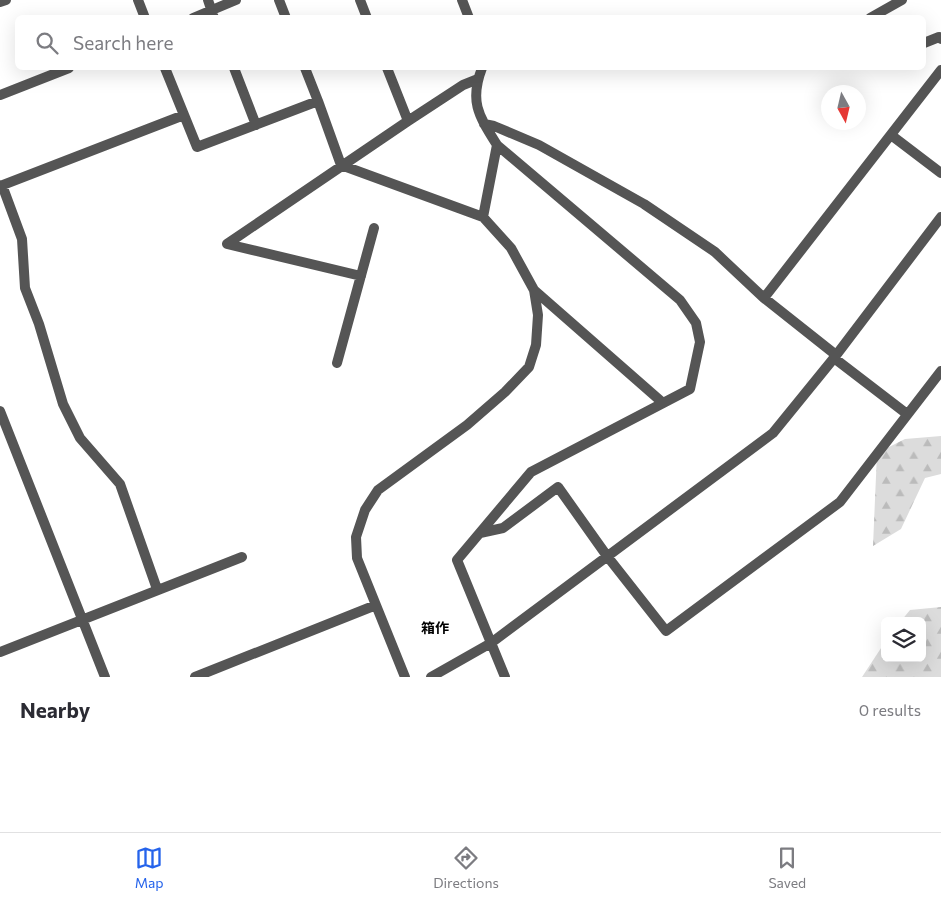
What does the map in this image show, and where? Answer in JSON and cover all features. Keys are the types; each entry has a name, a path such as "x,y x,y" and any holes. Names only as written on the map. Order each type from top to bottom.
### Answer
{"street":[{"path":"0,2 6,0"},
{"path":"138,0 144,15"},
{"path":"200,15 236,0"},
{"path":"279,0 285,15"},
{"path":"360,0 366,15"},
{"path":"462,0 468,15"},
{"path":"875,15 902,0"},
{"path":"926,42 939,37 941,39"},
{"path":"0,95 64,70"},
{"path":"166,70 197,147 318,101"},
{"path":"235,70 256,125"},
{"path":"306,70 341,165"},
{"path":"388,70 408,121"},
{"path":"481,70 475,101 484,124 498,145 680,300 696,323 700,342 690,389 531,472 457,560 505,677"},
{"path":"764,298 941,70"},
{"path":"361,276 228,244 341,165 463,85 478,79"},
{"path":"157,589 120,484 80,438 63,404 26,288 22,239 1,186 184,115"},
{"path":"484,124 494,126 539,146 644,204 715,252 764,298 907,414"},
{"path":"891,134 941,173"},
{"path":"483,217 498,145"},
{"path":"341,165 483,217 510,248 534,290 663,404"},
{"path":"431,677 491,643 773,433 835,356 941,217"},
{"path":"337,363 374,228"},
{"path":"406,677 357,558 356,537 365,510 378,490 468,425 505,392 529,367 536,345 538,315 534,290"},
{"path":"480,533 503,528 558,487 607,556 666,631 840,502 941,371"},
{"path":"0,411 105,677"},
{"path":"0,652 81,618 242,557"},
{"path":"195,677 376,605"}],"green space":[{"path":"941,436 941,474 925,478 901,529 873,546 877,453 905,439"},
{"path":"941,607 941,677 862,677 881,648 881,662 926,662 926,617 904,617 910,610"}],"district":[{"name":"箱作","path":"435,628"}]}
